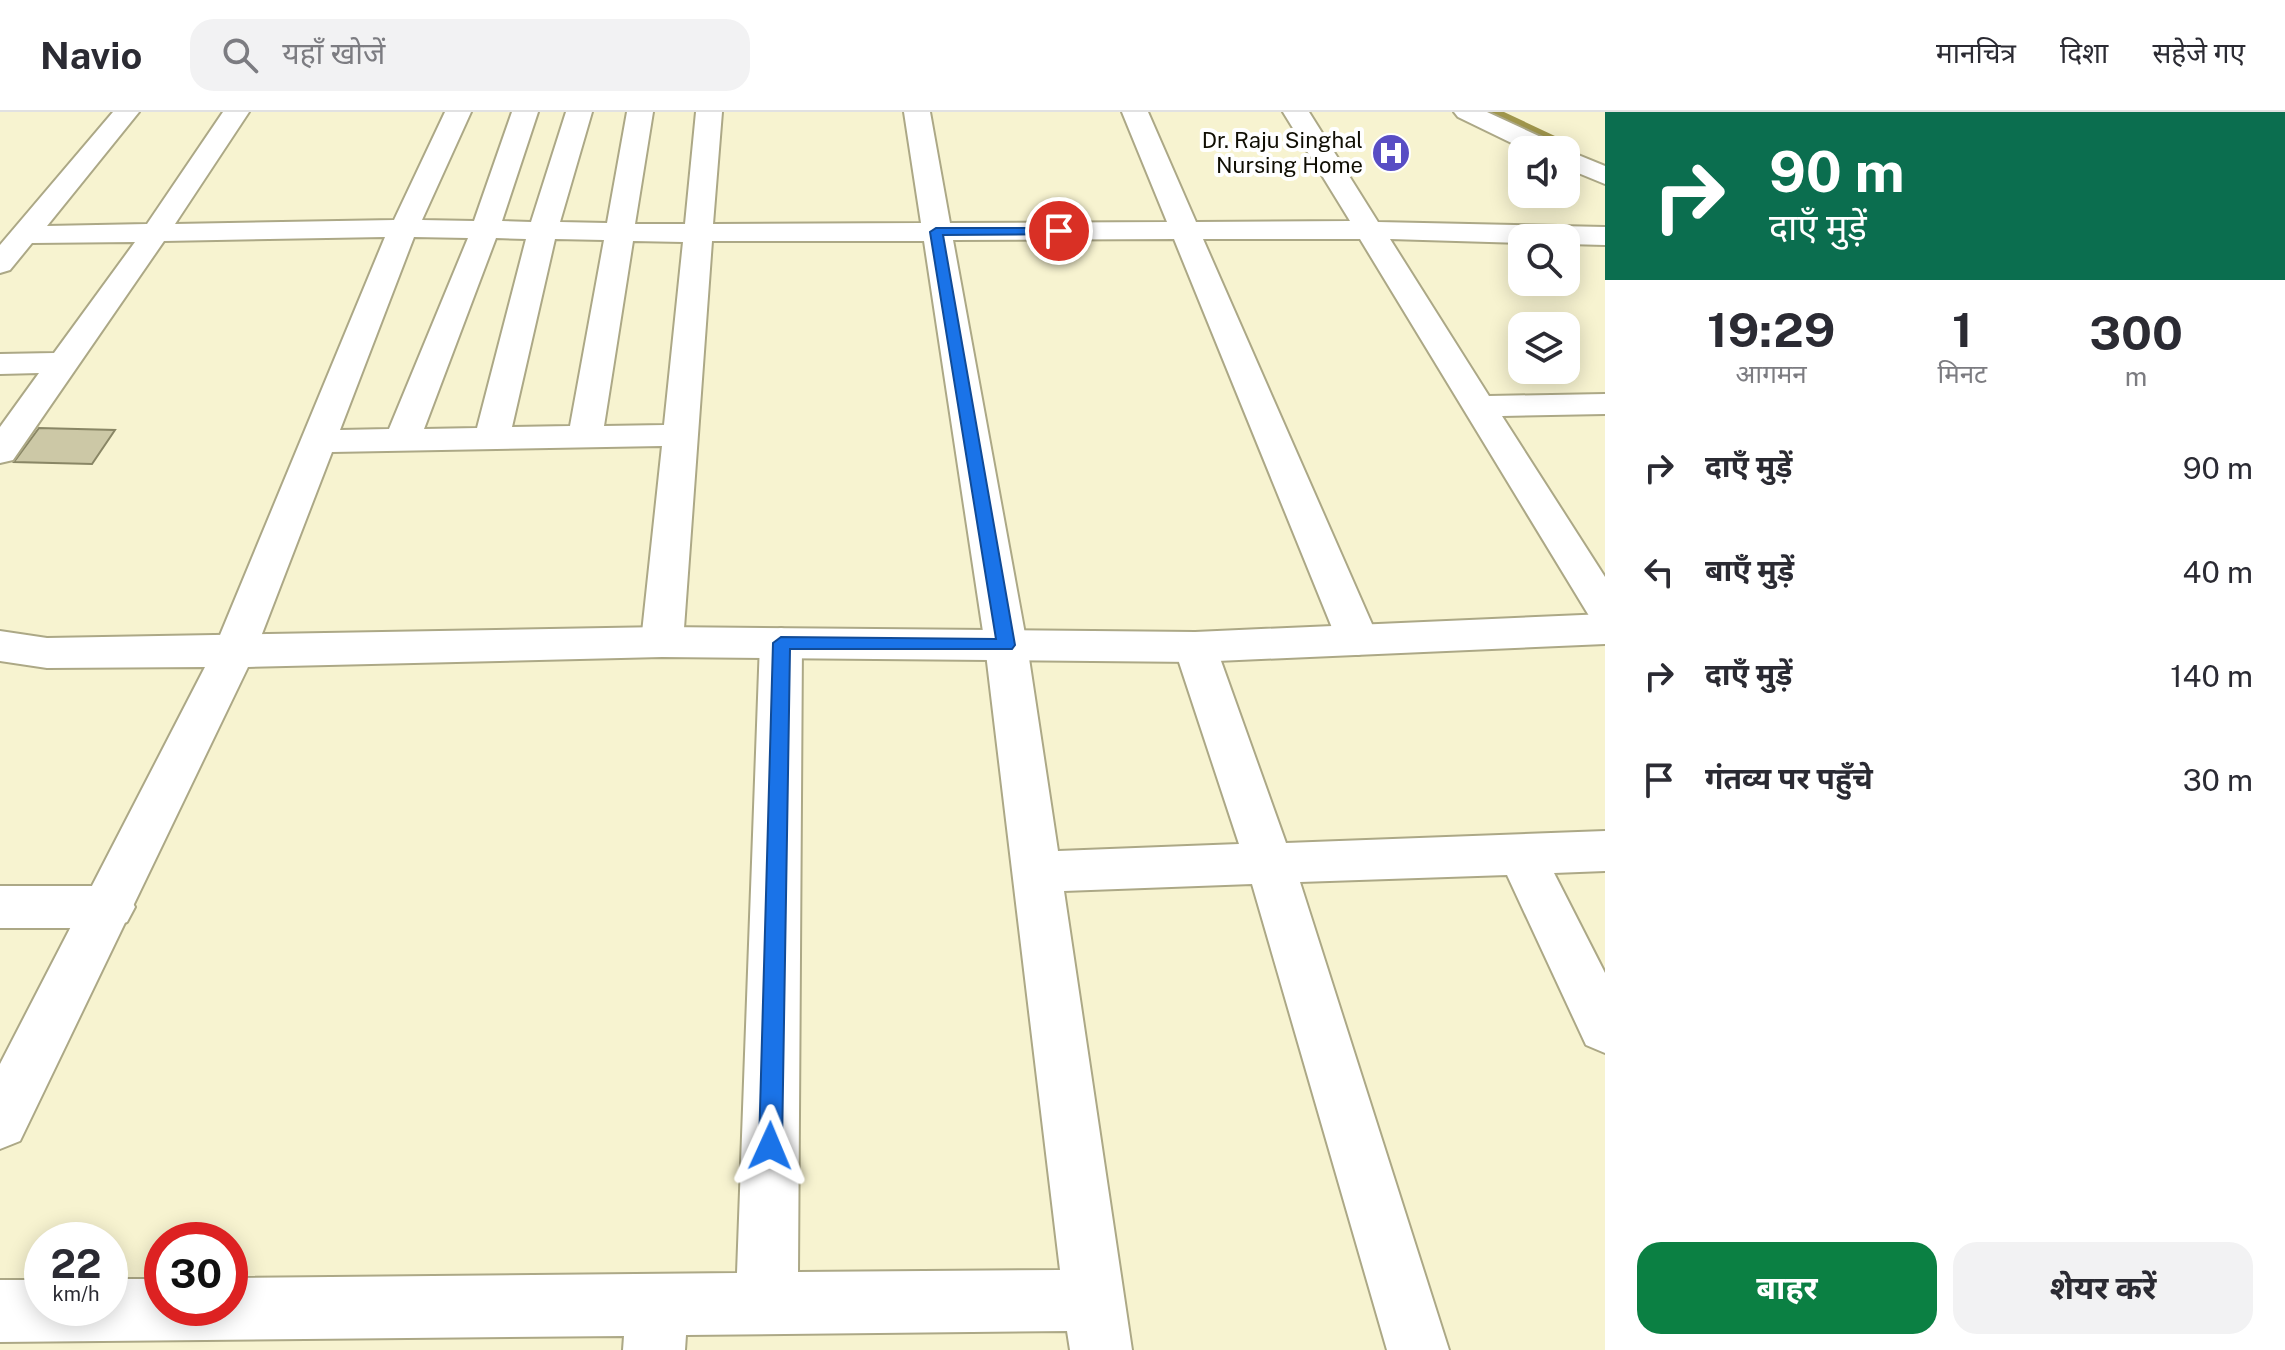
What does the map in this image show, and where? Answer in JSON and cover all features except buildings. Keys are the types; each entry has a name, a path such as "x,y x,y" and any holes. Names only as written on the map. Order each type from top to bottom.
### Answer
{"street":[{"path":"0,264 126,112"},
{"path":"0,452 236,112"},
{"path":"0,1122 110,907 234,652 404,228 458,112"},
{"path":"402,440 485,230 525,112"},
{"path":"492,438 543,230 579,112"},
{"path":"585,437 640,112"},
{"path":"662,642 709,112"},
{"path":"0,1311 656,1327 767,1303 1097,1325 1006,645 917,112"},
{"path":"1135,112 1358,640"},
{"path":"1296,112 1605,609"},
{"path":"1467,112 1518,136"},
{"path":"1580,164 1605,176"},
{"path":"23,235 404,228 699,232 1367,230 1605,236"},
{"path":"0,364 64,363"},
{"path":"1478,406 1605,404"},
{"path":"320,441 681,435"},
{"path":"0,646 47,653 662,642 1195,647 1605,629"},
{"path":"767,1303 781,643"},
{"path":"1195,647 1270,864 1418,1350"},
{"path":"1037,872 1605,851"},
{"path":"1522,856 1605,1028"},
{"path":"0,907 110,907"}],"waterway":[{"path":"1484,112 1534,136"}],"place":[{"name":"Dr. Raju Singhal Nursing Home","path":"1391,153"}],"route":[{"path":"770,1146 781,643 1006,645 936,232 1059,231"}]}
